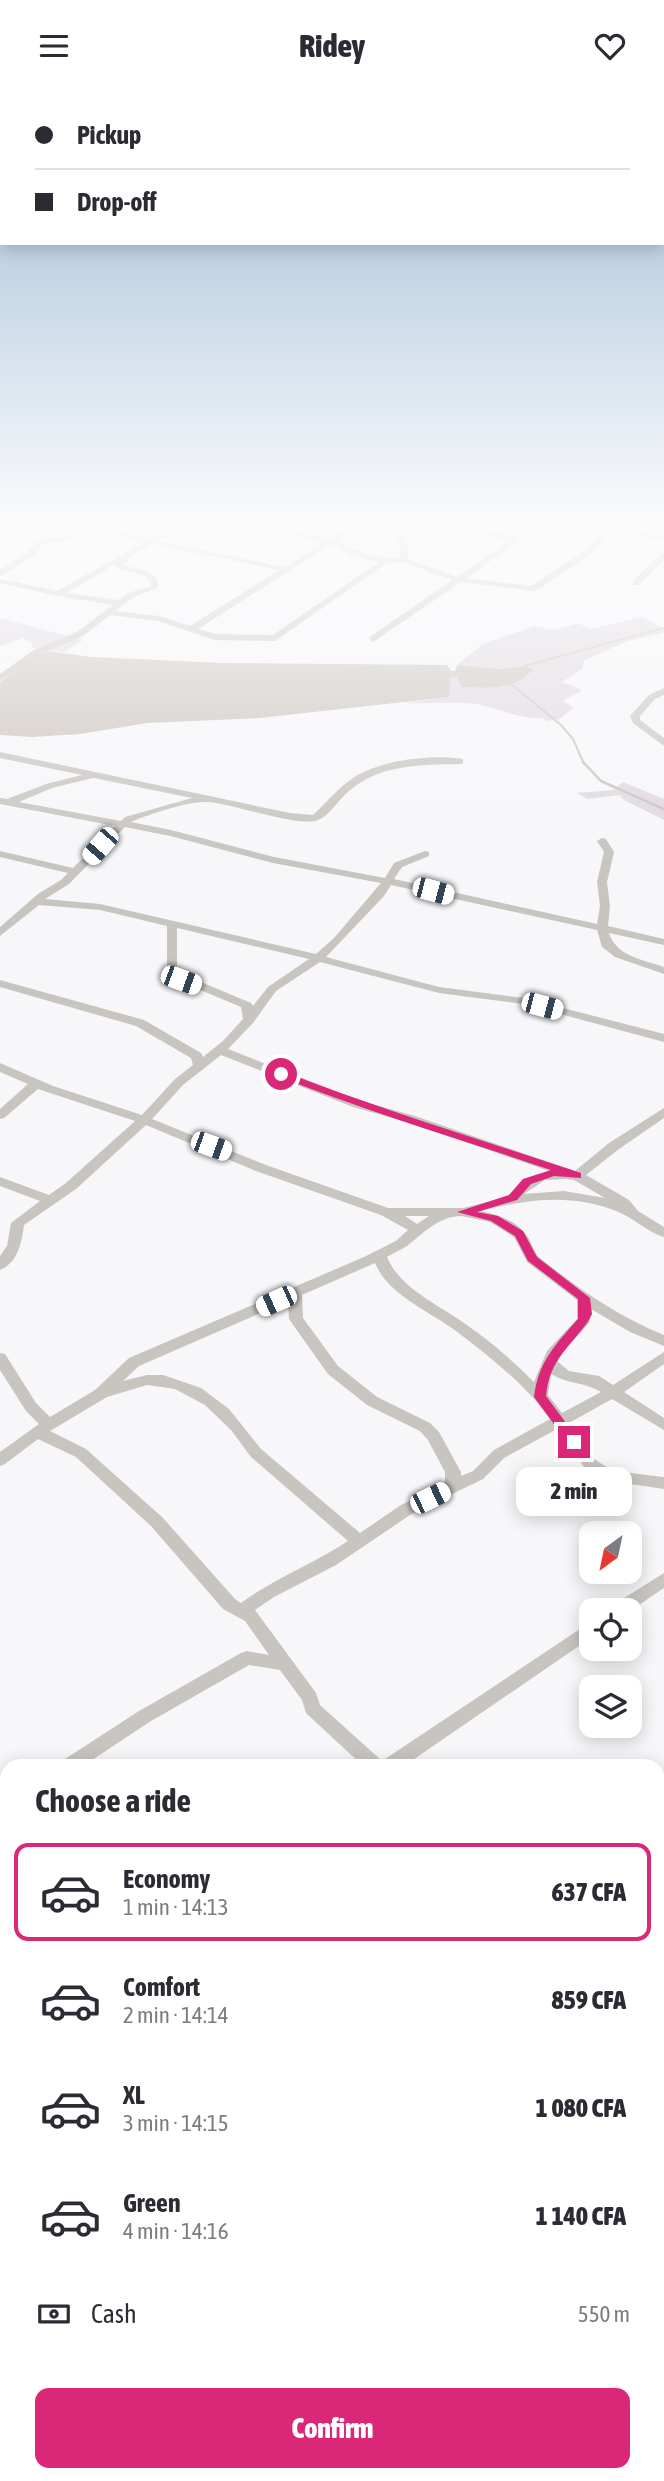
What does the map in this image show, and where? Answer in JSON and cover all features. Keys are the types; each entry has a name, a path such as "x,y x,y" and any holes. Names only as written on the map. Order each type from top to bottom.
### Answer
{"street":[{"path":"0,677 37,652 72,638"},
{"path":"219,638 276,638"},
{"path":"664,691 652,697 635,716 636,721 664,743"},
{"path":"0,755 290,816 315,818 345,789 375,771 405,763 460,761"},
{"path":"3,802 95,774"},
{"path":"0,933 36,901 76,872 123,824 140,814 208,799"},
{"path":"3,802 171,833 273,860 664,941"},
{"path":"602,841 609,852 602,882 605,906 602,928 608,947 619,955 664,971"},
{"path":"0,854 76,872"},
{"path":"0,1265 14,1247 14,1231 18,1223 71,1186 144,1120 180,1082 219,1050 249,1020 272,989 318,958 338,940 380,894 385,882 394,875 402,861 425,854"},
{"path":"36,901 100,907 318,958 439,990 524,1001 664,1038"},
{"path":"172,926 171,974 247,1005 249,1020"},
{"path":"0,983 140,1023 197,1056 200,1066"},
{"path":"219,1050 357,1104 411,1119 577,1176 624,1203 635,1216"},
{"path":"0,1067 36,1084 144,1120 261,1168 386,1212 416,1230"},
{"path":"0,1115 36,1084"},
{"path":"513,1197 527,1182 554,1173 577,1176 614,1146 664,1112"},
{"path":"0,1181 50,1200"},
{"path":"386,1212 462,1212 513,1197 550,1194 582,1196 622,1208 664,1233"},
{"path":"462,1212 494,1218 519,1234 532,1259 584,1298 635,1329 664,1342"},
{"path":"0,1460 43,1428 100,1394 134,1362 379,1255 401,1244 416,1230 443,1213"},
{"path":"379,1255 386,1272 395,1280 499,1358 540,1397 589,1463 609,1476 664,1483"},
{"path":"295,1291 296,1319 332,1370 366,1396 425,1427 434,1436 453,1472 453,1487"},
{"path":"540,1397 542,1377 552,1357 584,1320 584,1298"},
{"path":"552,1357 551,1362 556,1370 566,1376 594,1380 664,1425"},
{"path":"242,1611 268,1592 330,1561 407,1509 478,1475 499,1454 613,1392 664,1357"},
{"path":"0,1358 43,1428 103,1471 157,1522 229,1604 251,1616 310,1699 312,1708 368,1759"},
{"path":"100,1394 147,1380 169,1381 185,1386 210,1402 245,1435 256,1453 359,1541"},
{"path":"636,1598 664,1579"},
{"path":"399,1759 579,1637"},
{"path":"79,1759 145,1716 247,1658 285,1664"}],"shaded area":[{"path":"0,638 74,638 83,640 64,652 33,648 31,642 23,638 0,646"},
{"path":"501,638 644,638 628,641 585,660 582,669 562,682 582,690 563,701 574,708 559,719 547,721 477,704 404,703 449,697 450,677 457,676 461,687 503,687 524,666 502,669 457,665 483,644"},
{"path":"49,651 91,657 222,663 447,665 451,671 455,671 457,665 502,669 524,666 533,669 517,682 500,687 461,687 457,677 451,677 449,697 260,718 147,723 80,734 32,737 0,735 0,682 35,656"},
{"path":"623,782 664,799 664,820 624,800 620,795 587,799 577,793 613,790"}],"waterway":[{"path":"524,666 629,638"},
{"path":"511,684 561,725 573,739 583,762"},
{"path":"583,762 601,781 664,809"}],"route":[{"path":"281,1074 357,1104 411,1119 577,1176 554,1173 527,1182 513,1197 462,1212 494,1218 519,1234 532,1259 565,1281 584,1298 584,1320 552,1355 542,1377 540,1397 574,1442"}]}
